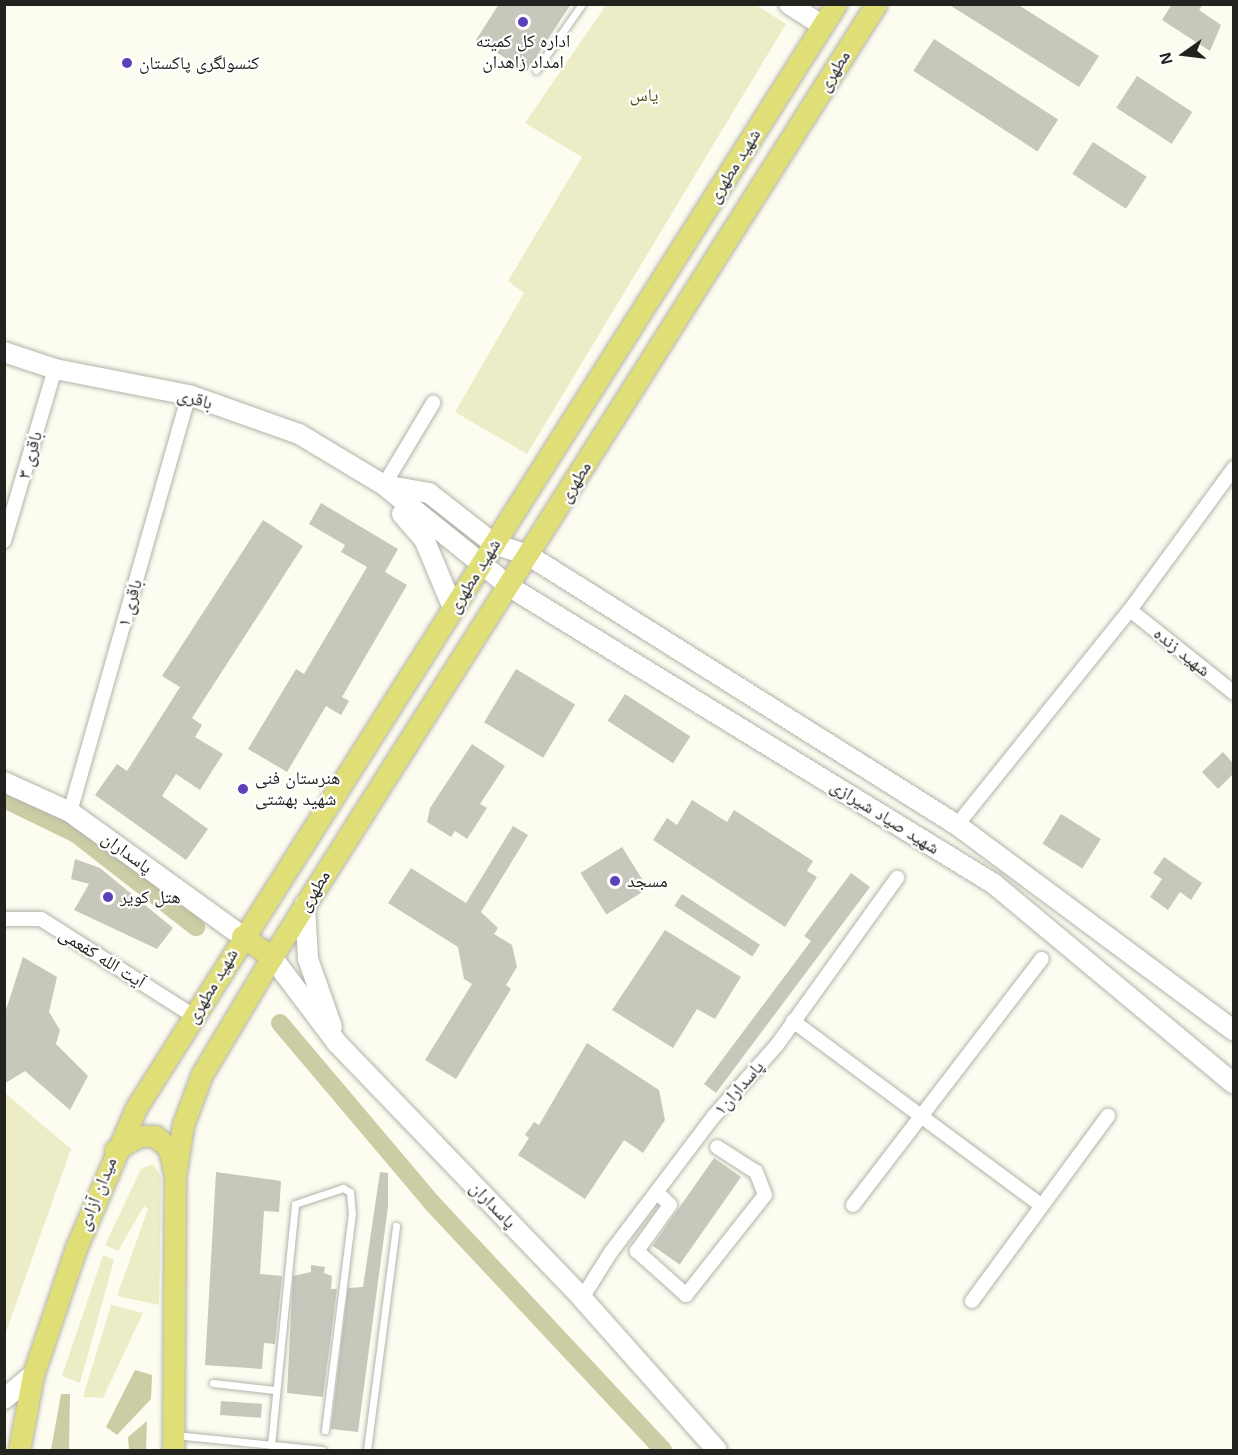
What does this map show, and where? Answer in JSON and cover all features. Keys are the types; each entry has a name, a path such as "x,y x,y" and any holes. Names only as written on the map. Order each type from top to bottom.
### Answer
{"main road":[{"name":"شهید مطهری","path":"115,1150 242,936 481,567 836,4"},
{"name":"مطهری","path":"272,957 510,587 876,4"},
{"path":"819,31 846,52"},
{"path":"242,936 272,957"},
{"name":"شهید مطهری","path":"175,1176 183,1125 202,1074 272,957"},
{"name":"میدان آزادی","path":"19,1450 33,1375 115,1150 139,1136 155,1136 169,1148 175,1176 174,1443"}],"street":[{"path":"789,4 819,31"},
{"name":"باقری","path":"4,352 55,369 189,395 299,434 378,482 481,567"},
{"name":"باقری ۳","path":"4,541 55,369"},
{"name":"باقری ۱","path":"70,812 189,395"},
{"path":"378,482 433,404"},
{"path":"957,825 1130,610 1233,468"},
{"path":"378,482 429,493 494,544"},
{"path":"378,482 424,539 453,608"},
{"name":"شهید صیاد شیرازی","path":"494,544 528,555 957,825 1233,1031"},
{"name":"شهید صیاد شیرازی","path":"481,567 994,884 1233,1084"},
{"name":"شهید زنده","path":"1130,610 1233,693"},
{"name":"پاسداران","path":"4,782 70,812 242,936"},
{"name":"پاسداران۱","path":"582,1298 657,1192 794,1021 897,878"},
{"path":"305,904 308,959 337,1043"},
{"name":"آیت الله کفعمی","path":"4,919 41,919 194,1016"},
{"name":"پاسداران","path":"272,957 337,1043 582,1298 717,1450"},
{"path":"853,1204 919,1115 1042,959"},
{"path":"794,1021 1042,1206"},
{"path":"972,1301 1108,1116"},
{"path":"657,1192 670,1205 638,1251 686,1295 765,1196 756,1172 717,1147"},
{"path":"4,1399 33,1375"}],"lane":[{"path":"536,70 582,4"},
{"path":"271,1445 296,1204 343,1188 350,1192 352,1212 325,1430"},
{"path":"367,1450 396,1226"},
{"path":"213,1383 275,1390"},
{"path":"174,1443 271,1445 322,1450"}],"green space":[{"name":"یاس","path":"606,5 756,5 786,24 527,454 455,412 524,293 508,281 582,157 525,123"},
{"path":"5,1093 71,1149 5,1335"},
{"path":"153,1164 161,1177 159,1305 117,1296 148,1209 144,1206 118,1251 105,1245 141,1169"},
{"path":"103,1255 114,1260 80,1383 62,1376"},
{"path":"111,1305 143,1313 103,1398 83,1397"}],"shaded area":[{"path":"135,1370 152,1375 151,1399 117,1435 106,1427"},
{"path":"61,1394 70,1394 69,1450 51,1450"},
{"path":"147,1421 146,1450 129,1450 128,1437"}],"building":[{"name":"اداره کل کمیته امداد زاهدان","path":"499,4 571,4 527,71 476,40"},
{"path":"948,4 1017,4 1099,56 1079,87"},
{"path":"1172,4 1203,4 1199,10 1221,25 1210,51 1162,20"},
{"path":"934,39 1058,120 1037,151 913,71"},
{"path":"1137,76 1192,112 1172,144 1116,108"},
{"path":"1093,142 1147,177 1126,209 1072,174"},
{"path":"321,503 398,549 385,572 407,585 342,697 349,701 341,715 326,706 287,772 248,749 296,669 304,674 367,567 341,552 345,545 309,524"},
{"path":"263,520 303,546 192,718 202,725 195,737 223,754 200,790 176,774 162,796 208,829 186,860 95,795 117,764 127,771 180,687 162,676"},
{"path":"516,669 575,705 543,758 484,722"},
{"path":"625,694 690,736 673,763 608,721"},
{"path":"472,744 505,766 480,804 487,808 467,839 455,831 451,837 427,822 430,808"},
{"path":"1223,752 1233,763 1233,774 1218,789 1202,772"},
{"path":"692,800 727,822 734,810 813,861 807,871 817,877 785,927 653,840 667,818 677,825"},
{"path":"1061,814 1101,839 1082,869 1042,844"},
{"path":"513,826 528,835 481,912 498,928 494,934 512,945 517,967 506,985 511,989 456,1079 425,1060 472,984 464,979 458,947 388,903 411,868 466,903"},
{"name":"مسجد","path":"622,847 648,889 606,915 580,873"},
{"path":"1164,857 1202,883 1191,900 1180,892 1168,910 1150,897 1162,879 1153,873"},
{"name":"هتل کویر","path":"75,859 100,868 173,928 157,949 74,910 89,884 71,879"},
{"path":"851,873 870,887 716,1093 704,1084 811,941 804,936"},
{"path":"682,894 760,945 752,956 674,906"},
{"path":"665,930 741,977 715,1019 697,1009 673,1048 612,1010"},
{"path":"23,957 57,977 49,1012 60,1030 56,1044 88,1076 70,1110 25,1071 4,1084 4,1016"},
{"path":"587,1043 659,1090 665,1120 643,1153 624,1140 585,1199 518,1155 529,1138 525,1135 534,1122 539,1125"},
{"path":"714,1158 741,1177 680,1265 653,1246"},
{"path":"216,1172 281,1181 279,1212 264,1211 260,1274 282,1276 275,1344 264,1343 262,1369 205,1365"},
{"path":"380,1172 388,1173 388,1207 358,1432 331,1429 348,1288 363,1287"},
{"path":"311,1265 325,1267 324,1273 332,1276 331,1289 337,1289 323,1397 287,1393 293,1276 311,1272"},
{"path":"221,1401 262,1404 261,1418 220,1415"}],"waterway":[{"path":"4,799 76,834 196,927"},
{"path":"280,1023 432,1203 663,1450"}],"place":[{"name":"اداره کل کمیته امداد زاهدان","path":"523,22"},
{"name":"کنسولگری پاکستان","path":"127,63"},
{"name":"هنرستان فنی شهید بهشتی","path":"243,789"},
{"name":"مسجد","path":"615,881"},
{"name":"هتل کویر","path":"108,897"}]}
